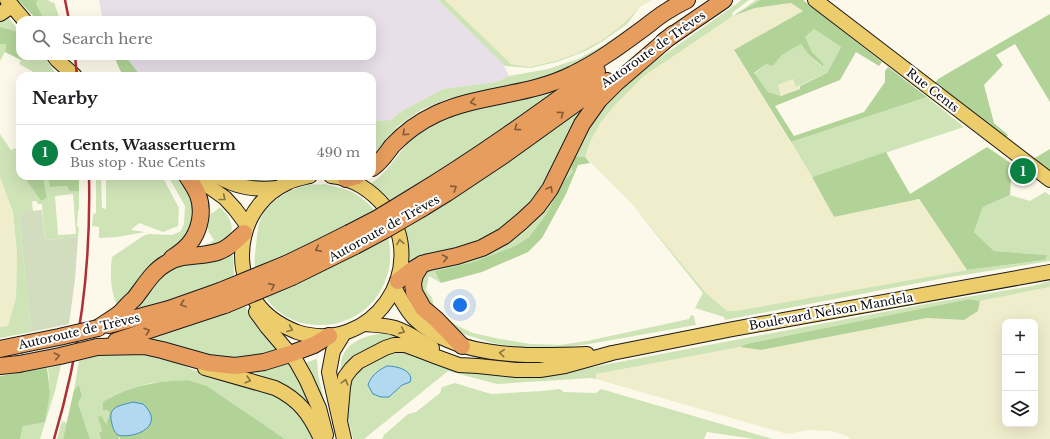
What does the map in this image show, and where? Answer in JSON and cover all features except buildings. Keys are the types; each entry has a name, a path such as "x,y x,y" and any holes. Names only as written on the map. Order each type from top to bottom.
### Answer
{"highway":[{"path":"376,165 403,135 413,126 425,119 465,103 538,87 572,75 610,52 668,10 687,0"},
{"name":"Autoroute de Trèves","path":"417,203 438,182 495,144 695,0"},
{"name":"Autoroute de Trèves","path":"0,366 60,356 97,347 223,298 289,270 352,239 378,218 447,193 504,155 673,34 724,0"},
{"path":"396,285 412,270 422,264 457,256 482,248 504,236 532,212 550,189 582,124 599,100 616,82 673,34"},
{"path":"98,328 120,313 135,298 156,270 189,244 198,230 201,212 200,204 198,194 189,180"},
{"path":"166,263 181,257 221,251 228,247 246,229"},
{"path":"422,264 415,276 414,292 423,308 462,346"},
{"name":"Autoroute de Trèves","path":"0,349 59,337 169,309 223,298"},
{"path":"97,347 144,346 208,363 235,366 264,362 290,354 337,334"}],"main road":[{"name":"Rue Cents","path":"815,0 1050,180"},
{"path":"0,14 9,3 20,16"},
{"path":"58,60 71,72"},
{"path":"200,180 225,198 235,209 246,229"},
{"path":"226,180 247,188 277,188"},
{"path":"294,180 277,188 259,204 252,214 246,229 241,258 250,299 267,327 290,354 306,379 319,408 327,439"},
{"path":"246,282 258,305 268,315 290,330 303,334 316,336 337,334 364,324 382,309 396,285 401,267 402,253 400,239 393,219 381,202 370,192 351,180"},
{"name":"Boulevard Nelson Mandela","path":"340,421 343,387 346,377 351,369 358,362 394,345 405,345 460,365 516,370 540,370 565,366 612,353 733,329 1050,272"},
{"name":"Boulevard Nelson Mandela","path":"396,285 412,317 442,338 462,346 490,352 541,356 612,353"},
{"name":"Boulevard Nelson Mandela","path":"364,324 382,325 395,328 407,333 432,348 478,366"},
{"path":"337,334 329,372 344,439"},
{"path":"172,353 203,367 275,388 286,393 305,410 321,439"}],"shaded area":[{"path":"99,0 438,0 502,62 509,76 496,82 443,89 400,112 390,120 376,121 376,72 138,72 129,60 376,60 376,16 102,16"},
{"path":"445,0 652,0 640,7 622,25 602,40 578,53 555,61 529,67 511,64"},
{"path":"791,3 803,11 734,51 812,177 834,217 918,199 967,270 735,311 727,311 706,293 632,204 585,157 591,140 601,122 615,105 644,76 733,16 755,8"},
{"path":"793,79 797,87 800,86 800,89 781,96 778,85"},
{"path":"0,177 13,212 17,254 16,298 8,326 0,327"},
{"path":"1050,287 1050,439 850,439 847,436 831,431 809,430 787,434 596,379 596,374 740,347 761,350 927,318 964,320 978,311 980,301"}],"green space":[{"path":"18,0 38,0 36,3 42,16 33,16"},
{"path":"38,0 48,0 53,3 54,2 59,16 42,16 36,3"},
{"path":"438,0 445,0 511,64 529,67 555,61 578,53 602,40 622,25 640,7 627,24 586,51 557,62 530,68 505,66"},
{"path":"669,0 673,0 614,44 566,71 511,87 447,99 421,110 398,126 376,152 376,121 390,120 400,112 443,89 496,82 509,76 548,69 578,59 604,45"},
{"path":"741,0 749,0 732,13 733,16 644,76 615,105 601,122 591,140 585,157 573,156 583,135 606,101 641,71"},
{"path":"756,0 760,0 733,16"},
{"path":"760,0 803,0 882,62 879,66 856,52 840,80 775,106 794,136 864,112 885,82 885,71 888,67 927,97 791,142 734,50 803,11 791,3 755,8 733,16","holes":["814,29 841,47 827,73 800,86 800,89 781,96 768,92 754,73 766,64 773,66 782,55 801,44 808,54 822,66 824,64 812,52 805,37"]},
{"path":"0,3 16,27 16,31 0,27"},
{"path":"1050,14 1050,102 1015,44 996,55 1003,65 984,85 994,123 1008,135 1006,138 935,83 938,79"},
{"path":"0,27 16,31 16,58 5,52 6,44 0,44"},
{"path":"814,29 841,47 827,73 796,87 793,79 778,85 781,96 768,92 754,74 766,64 773,66 782,55 801,44 808,54 821,66 823,64 812,52 804,37"},
{"path":"0,44 6,44 5,52 0,61"},
{"path":"21,60 47,60 54,72 32,72 19,64"},
{"path":"116,60 129,60 138,72 121,72"},
{"path":"564,82 565,84 434,175 388,201 370,184 387,169 407,144 419,134 455,115 487,104 495,105"},
{"path":"927,97 964,127 812,177 791,142"},
{"path":"588,104 547,187 519,217 478,243 410,261 407,260 403,230 508,162"},
{"path":"0,134 11,150 16,148 16,180 26,180 41,201 47,198 44,180 49,180 50,187 67,186 69,191 79,191 77,226 79,228 78,237 45,240 42,204 38,204 36,201 33,201 33,211 19,212 31,332 0,338 0,327 8,326 16,298 17,254 13,212 0,177","holes":["73,194 76,234 58,235 55,196"]},
{"path":"987,147 1012,164 1010,195 983,207 974,232 994,251 1047,255 1045,260 967,270 919,199 834,217 812,177 886,152 910,194"},
{"path":"1050,149 1050,172 1033,159"},
{"path":"573,156 585,157 590,163 578,165 566,194 542,238 528,252 482,272 441,283 435,271 473,262 515,246 529,237 547,213 561,184 573,172 570,161"},
{"path":"570,161 574,172 561,184 547,213 529,237 515,246 473,262 436,271 441,283 429,276 426,290 432,298 434,306 458,326 473,333 531,344 560,345 587,341 689,319 691,315 694,316 696,325 589,344 560,348 531,348 492,343 457,332 426,306 418,283 426,271 438,266 485,253"},
{"path":"26,180 44,180 47,198 41,201"},
{"path":"49,180 79,180 79,191 69,191 67,186 50,187"},
{"path":"96,180 101,180 102,208 106,209 106,180 164,180 179,208 178,226 163,232 139,223 131,230 145,232 117,237 99,238 99,227 92,226 93,214 96,213"},
{"path":"170,180 184,180 195,195 191,234 123,303 116,303 111,280 112,257 143,236 149,234 172,235 181,231 184,224 185,206"},
{"path":"242,180 265,180 257,182"},
{"path":"324,184 350,191 358,195 369,204 378,215 387,234 390,253 388,272 382,289 370,304 356,316 337,323 316,325 305,324 284,315 275,309 268,301 257,281 255,251 258,227 266,210 278,198 301,187","holes":["314,242 288,268 283,256","358,253 296,284 290,272"]},
{"path":"1045,192 1050,195 1050,261 945,278 725,320 724,317 695,308 703,293 632,204 706,293 727,311 735,311 967,270 1045,260 1046,255 994,251 974,232 983,207 1010,195 1030,201"},
{"path":"220,207 230,220 232,229 227,238 222,242 204,249 204,246 214,240 207,228 201,232 208,215"},
{"path":"42,210 45,240 78,237 75,279 69,324 31,332 19,212"},
{"path":"231,254 233,256 234,275 187,296 138,310 150,287 174,266"},
{"path":"1050,281 1050,287 980,301 969,299 746,344 740,347 596,374 596,379 591,378 497,384 448,371 364,439 353,439 347,415 346,394 354,370 394,349 477,373 510,377 545,376 931,303 1032,286"},
{"path":"969,299 980,301 978,311 964,320 927,318 761,350 740,347 746,344"},
{"path":"245,306 278,349 263,355 235,358 194,353 153,344 153,336 228,313"},
{"path":"385,333 394,334 404,338 340,374 342,358 349,347 366,337"},
{"path":"117,351 162,354 193,370 239,381 278,394 305,419 316,439 285,439 207,386 188,380 151,383 110,397 103,410 109,411 109,417 99,433 101,439 90,439 78,403 82,396 79,386 74,390 79,361"},
{"path":"316,359 318,374 325,404 305,363"},
{"path":"288,361 300,378 315,413 248,374"},
{"path":"61,365 55,391 40,439 20,439 23,426 50,392 48,368"},
{"path":"47,368 50,392 45,422 23,426 20,439 0,439 0,376"},
{"path":"188,380 207,386 285,439 120,439 120,437 118,439 101,439 99,433 102,430 98,417 101,416 106,424 109,416 109,411 103,410 103,402 119,393 138,387 159,382"},
{"path":"455,383 491,394 560,389 564,392 596,393 601,389 773,439 754,439 707,432 704,439 382,439 384,435 408,414 416,412 440,393 442,387"},
{"path":"79,385 82,396 78,403 90,439 63,439 74,390"},
{"path":"62,421 67,423 63,439 57,439"}],"water":[{"path":"387,366 398,367 405,370 411,378 410,382 402,385 389,397 381,397 373,394 368,385 375,374"},
{"path":"133,402 143,404 147,408 151,415 149,426 138,433 124,436 118,435 113,427 111,414 115,408"}],"railway":[{"path":"65,0 68,16"},
{"path":"75,60 77,72"},
{"path":"54,439 71,374 82,309 88,244 89,180"}],"place":[{"name":"Cents, Waassertuerm","path":"1023,171"}]}
